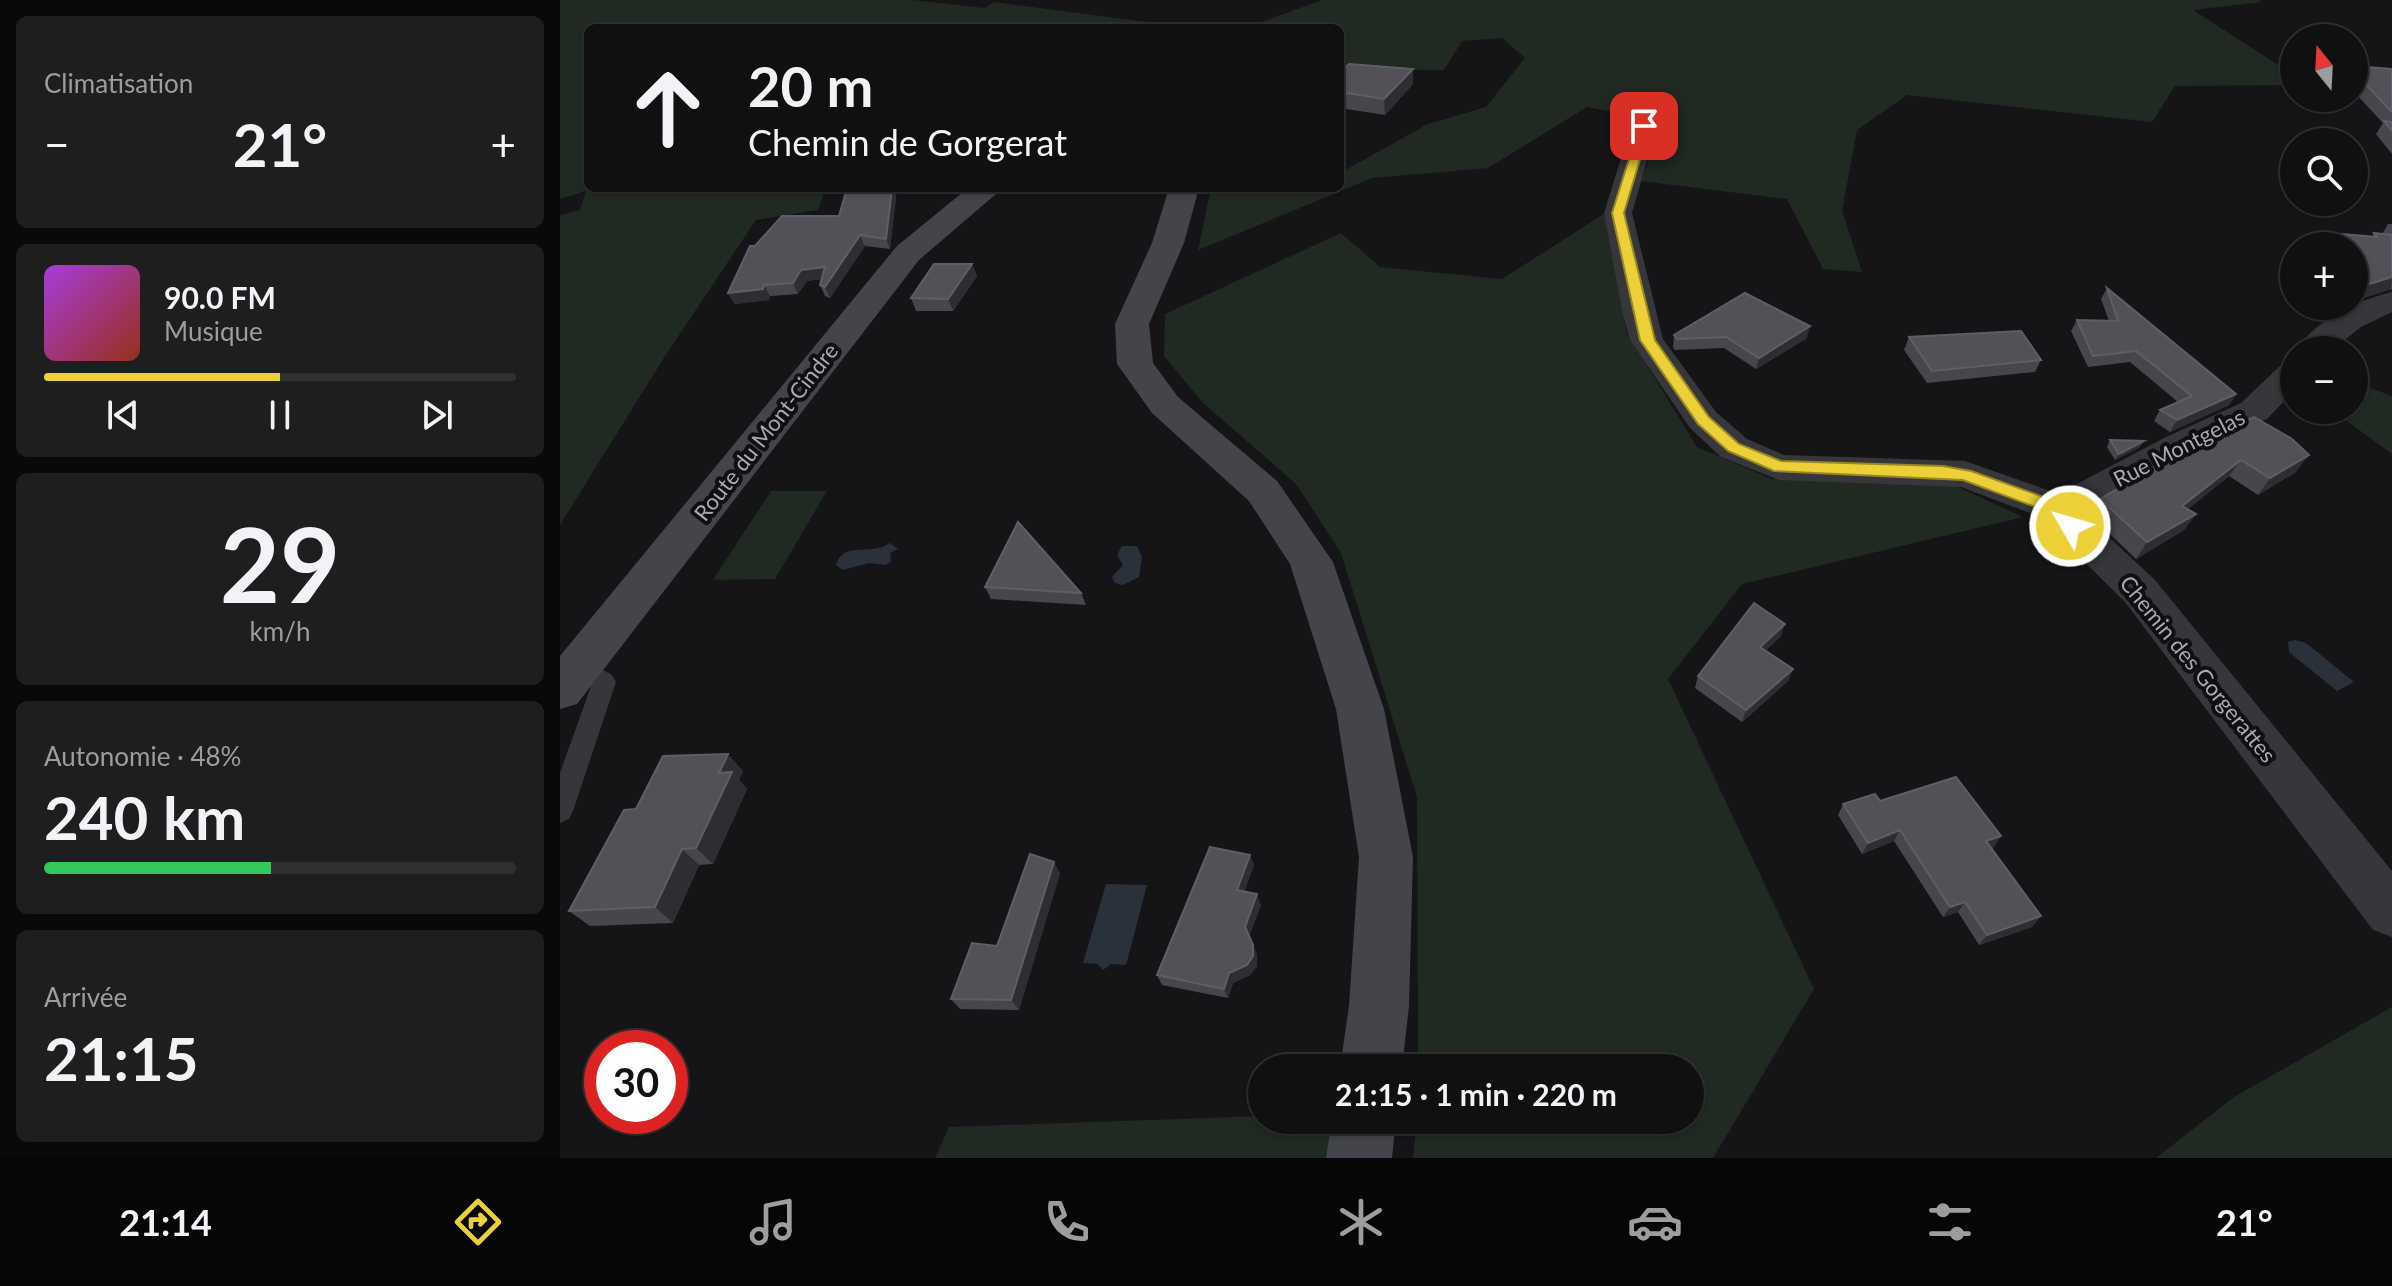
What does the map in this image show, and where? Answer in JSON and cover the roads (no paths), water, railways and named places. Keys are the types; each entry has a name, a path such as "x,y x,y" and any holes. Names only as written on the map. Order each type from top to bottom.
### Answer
{"street":[{"name":"Chemin des Gorgerattes","path":"1644,126 1618,213 1647,340 1703,420 1734,448 1779,467 1965,474 2052,506 2140,591 2392,912"},
{"name":"Route du Mont-Cindre","path":"570,678 908,253 982,192"},
{"path":"1183,192 1168,243 1132,324 1135,364 1165,405 1263,491 1311,562 1360,709 1386,857 1379,1006 1373,1054"},
{"path":"2328,336 2374,306 2392,302"},
{"name":"Rue Montgelas","path":"2052,506 2087,495 2179,445 2254,411 2280,385"},
{"path":"1359,1158 1362,1134"}],"lane":[{"path":"560,811 604,682 570,678"}]}
